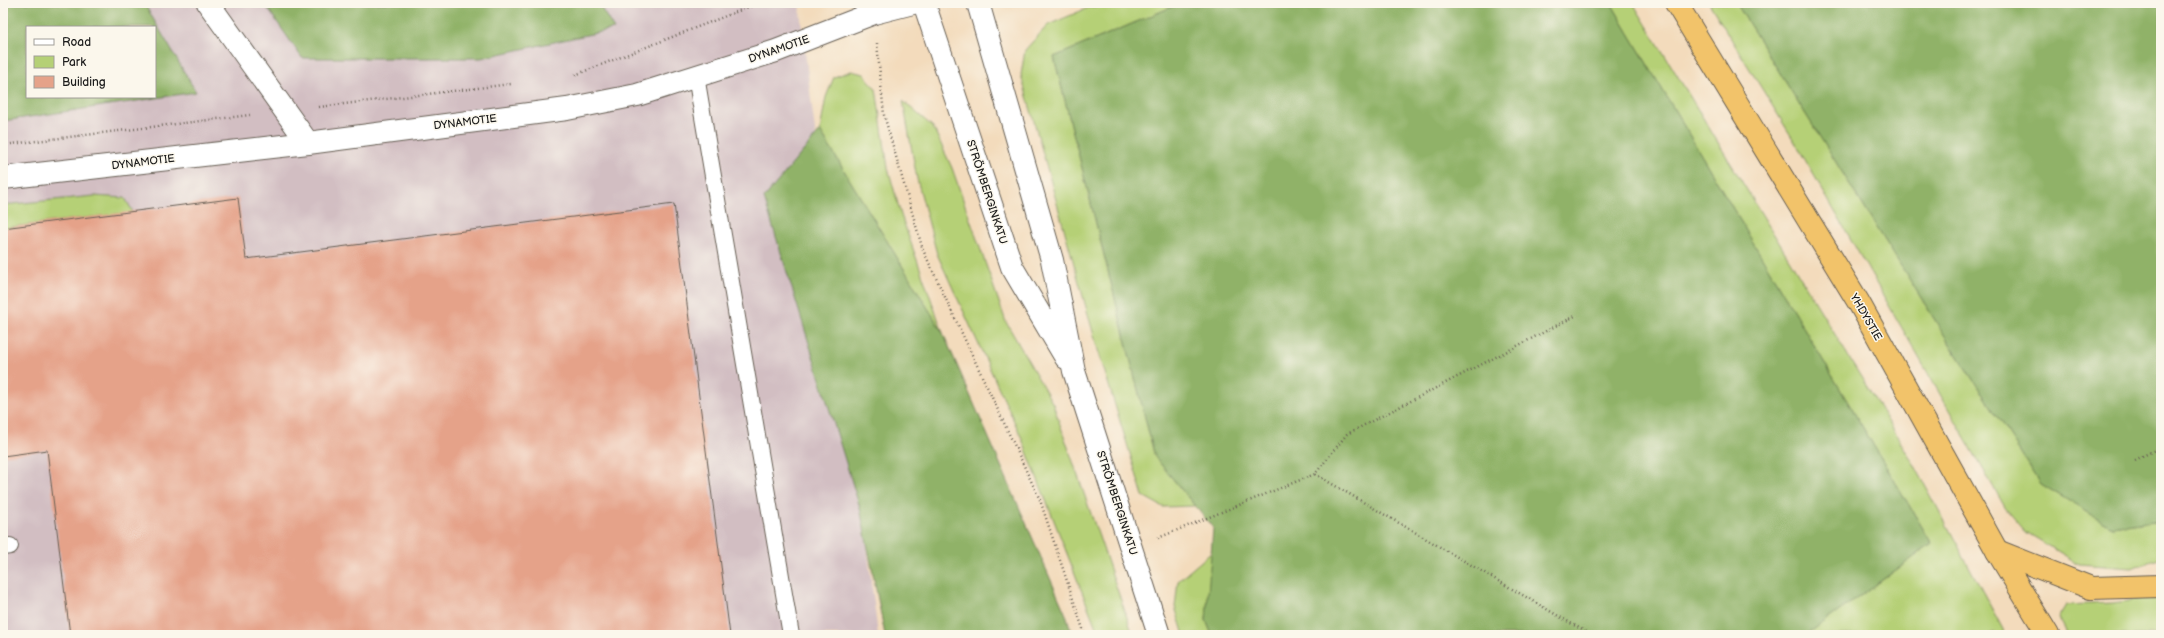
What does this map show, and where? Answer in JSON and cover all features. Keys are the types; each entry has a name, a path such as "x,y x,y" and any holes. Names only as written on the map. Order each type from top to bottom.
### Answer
{"highway":[{"name":"YHDYSTIE","path":"1676,3 1859,303 1997,551 2048,635"},
{"path":"1997,551 2091,588 2161,586"}],"street":[{"path":"208,3 308,143"},
{"name":"DYNAMOTIE","path":"3,178 308,143 567,109 637,95 776,51 874,13 912,3"},
{"name":"STRÖMBERGINKATU","path":"924,3 1012,267 1074,371"},
{"name":"STRÖMBERGINKATU","path":"978,3 1052,260 1074,371 1159,635"}],"lane":[{"path":"696,76 791,635"}],"path":[{"path":"570,77 759,3"},
{"path":"874,13 884,115 923,250 1040,500 1085,635"},
{"path":"3,146 514,83"},
{"path":"1132,549 1315,474 1347,434 1577,315"},
{"path":"2135,460 2161,447"},
{"path":"1315,474 1591,635"}],"shaded area":[{"path":"3,3 799,3 878,635 3,635"}],"green space":[{"path":"3,3 144,3 196,92 3,121"},
{"path":"264,3 598,3 614,29 481,58 302,58"},
{"path":"1128,3 1181,3 1054,57 1155,457 1195,506 1163,507 1143,496 1098,350 1021,75 1025,50 1048,25 1090,7"},
{"path":"1181,3 1611,3 1932,544 1806,635 1212,635 1206,620 1213,528 1155,457 1054,57"},
{"path":"1611,3 1633,3 1914,464 2006,635 1997,635 1995,632 1988,635 1806,635 1932,544"},
{"path":"1709,3 1736,3 1955,352 2041,484 2112,527 2161,520 2161,558 2131,568 2079,564 2026,532 2006,509 1796,144"},
{"path":"1736,3 2161,3 2161,520 2112,527 2041,484 1955,352"},
{"path":"851,71 864,74 876,89 888,168 901,215 943,333 820,131 826,97 834,77"},
{"path":"903,101 933,127 952,168 1006,322 1053,404 1133,635 1099,635 1020,434 937,254 917,179"},
{"path":"820,131 943,333 1067,617 1072,635 885,635 860,508 764,198"},
{"path":"94,196 125,198 133,212 3,228 3,205"},
{"path":"1212,552 1206,620 1212,635 1184,635 1175,607 1178,581"},
{"path":"2161,597 2160,635 2067,635 2058,618 2066,605 2112,603"}],"building":[{"path":"238,198 246,259 674,204 730,635 70,635 47,450 3,456 3,228"}]}
